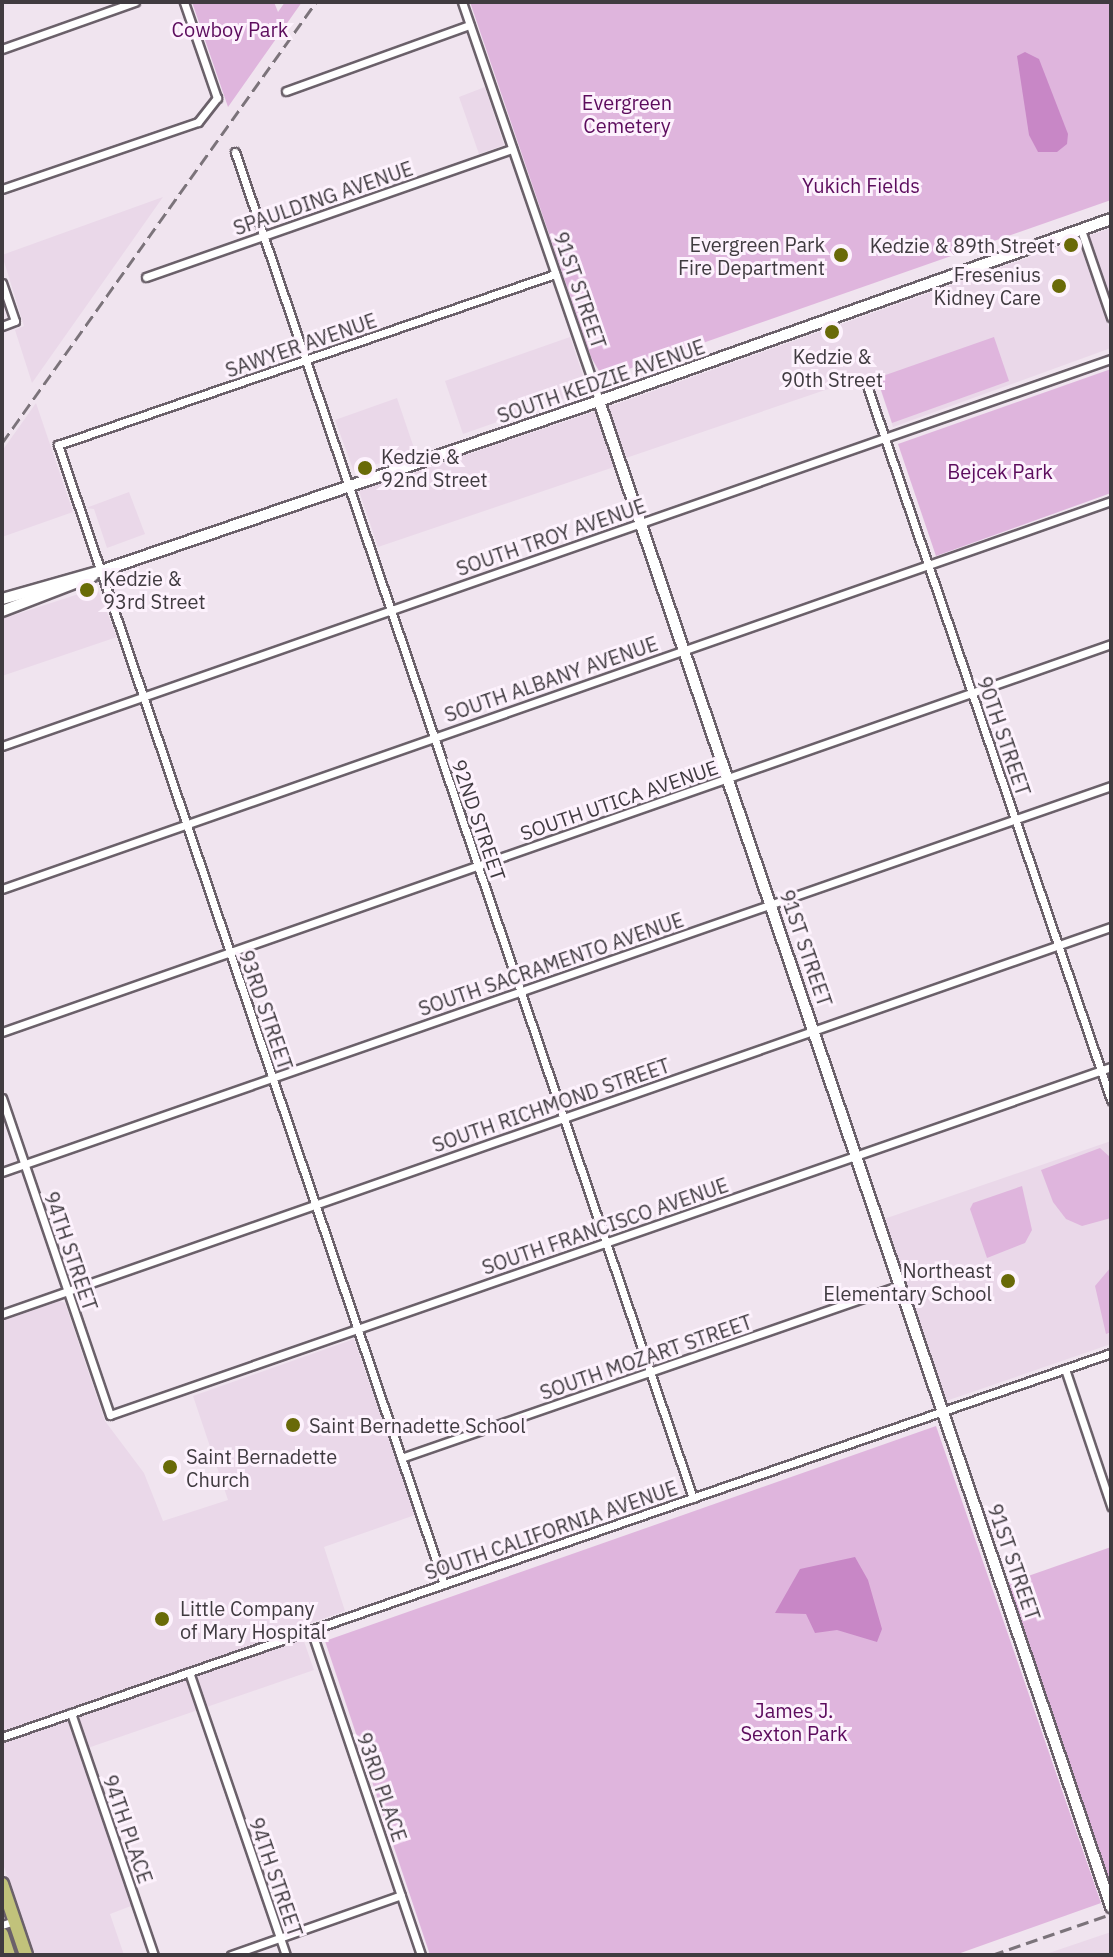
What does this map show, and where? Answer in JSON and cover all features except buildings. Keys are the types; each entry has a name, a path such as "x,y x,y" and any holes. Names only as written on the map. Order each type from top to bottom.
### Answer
{"main road":[{"path":"2,1884 8,1923 26,1955"},
{"path":"2,1934 9,1955"}],"street":[{"path":"2,49 135,2"},
{"path":"2,189 198,122 217,98 184,2"},
{"name":"91ST STREET","path":"462,2 858,1155 1111,1907"},
{"path":"286,91 469,25"},
{"name":"SPAULDING AVENUE","path":"146,277 512,149"},
{"name":"92ND STREET","path":"235,152 693,1498"},
{"name":"SOUTH KEDZIE AVENUE","path":"2,599 101,571 599,401 1111,219"},
{"path":"1081,230 1111,317"},
{"name":"SAWYER AVENUE","path":"58,445 555,274"},
{"path":"2,283 15,321 2,326"},
{"name":"SOUTH TROY AVENUE","path":"2,746 1111,359"},
{"name":"90TH STREET","path":"866,383 1111,1100"},
{"name":"93RD STREET","path":"58,445 444,1584"},
{"name":"SOUTH ALBANY AVENUE","path":"2,889 1111,501"},
{"name":"SOUTH KEDZIE AVENUE","path":"2,611 71,588 101,571"},
{"name":"SOUTH UTICA AVENUE","path":"2,1032 1111,644"},
{"name":"SOUTH SACRAMENTO AVENUE","path":"2,1172 1111,786"},
{"name":"SOUTH RICHMOND STREET","path":"2,1314 1111,927"},
{"name":"SOUTH FRANCISCO AVENUE","path":"110,1415 1111,1067"},
{"name":"94TH STREET","path":"2,1098 110,1415"},
{"name":"SOUTH MOZART STREET","path":"401,1458 901,1285"},
{"name":"SOUTH CALIFORNIA AVENUE","path":"2,1737 1111,1353"},
{"path":"1065,1369 1111,1506"},
{"name":"93RD PLACE","path":"311,1630 421,1955"},
{"name":"94TH STREET","path":"189,1672 286,1955"},
{"name":"94TH PLACE","path":"71,1713 154,1955"},
{"path":"231,1955 401,1895"}],"shaded area":[{"path":"1025,52 1039,59 1068,134 1067,144 1057,152 1038,152 1029,135 1017,56"},
{"path":"485,87 504,145 479,154 459,97"},
{"path":"163,197 32,383 15,330 24,326 2,255"},
{"path":"1111,228 1111,288 1107,290 1088,236"},
{"path":"1078,240 1111,333 1111,348 893,427 875,373 626,458 608,407"},
{"path":"570,337 588,390 463,434 445,381"},
{"path":"397,398 415,451 354,472 335,420"},
{"path":"36,403 73,512 2,537 2,451"},
{"path":"596,411 614,467 378,547 359,491"},
{"path":"129,492 145,534 107,548 94,509 86,508"},
{"path":"97,588 117,637 2,676 2,619"},
{"name":"Northeast Elementary School","path":"1111,1141 1111,1344 946,1401 884,1219"},
{"name":"Little Company of Mary Hospital","path":"59,1301 65,1303 105,1421 144,1473 163,1521 228,1500 193,1396 354,1339 415,1515 324,1547 345,1611 299,1627 314,1670 79,1751 131,1906 110,1914 124,1955 34,1955 2,1861 2,1321"},
{"path":"855,1557 868,1580 882,1629 877,1642 837,1630 815,1633 806,1614 775,1613 800,1569"},
{"path":"1111,1932 1111,1955 1043,1955"}],"green space":[{"name":"Cowboy Park","path":"192,2 274,2 278,12 285,2 302,2 228,107"},
{"path":"470,2 1111,2 1111,200 603,378 591,357"},
{"path":"994,337 1009,381 892,423 877,378"},
{"name":"Bejcek Park","path":"1111,369 1111,493 936,556 898,444"},
{"path":"1100,1148 1111,1158 1111,1218 1082,1226 1066,1219 1053,1202 1041,1170"},
{"path":"1022,1186 1032,1230 1025,1243 987,1258 970,1209 973,1203"},
{"path":"1111,1267 1111,1332 1106,1334 1095,1286"},
{"name":"James J. Sexton Park","path":"936,1426 1101,1903 955,1955 430,1955 325,1641"},
{"path":"1111,1547 1111,1885 1008,1583"}],"railway":[{"path":"2,443 316,2"},
{"path":"992,1955 1111,1914"}],"place":[{"name":"Kedzie & 89th Street","path":"1071,245"},
{"name":"Evergreen Park Fire Department","path":"841,255"},
{"name":"Fresenius Kidney Care","path":"1059,286"},
{"name":"Kedzie & 90th Street","path":"832,332"},
{"name":"Kedzie & 92nd Street","path":"365,468"},
{"name":"Kedzie & 93rd Street","path":"87,590"},
{"name":"Northeast Elementary School","path":"1008,1281"},
{"name":"Saint Bernadette School","path":"293,1425"},
{"name":"Saint Bernadette Church","path":"170,1467"},
{"name":"Little Company of Mary Hospital","path":"162,1619"}],"park label":[{"name":"Evergreen Cemetery","path":"627,114"},
{"name":"Yukich Fields","path":"861,185"}]}
